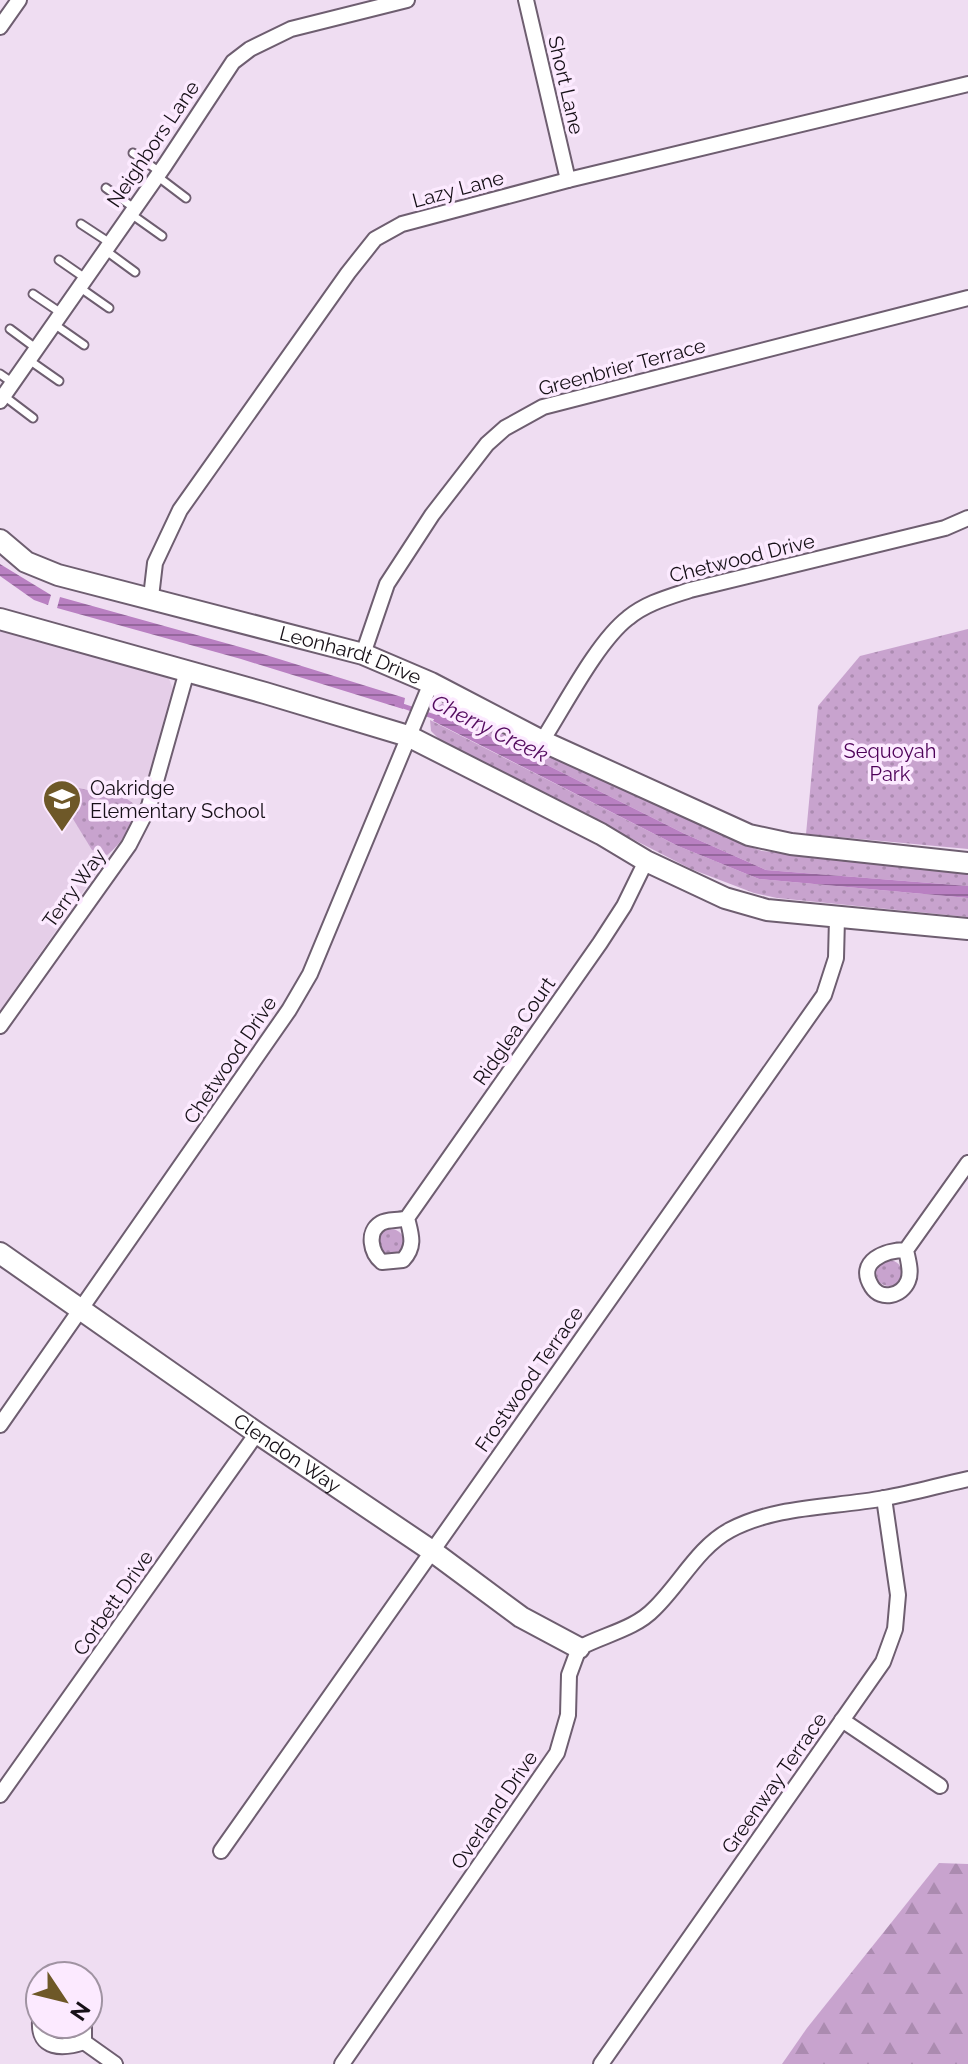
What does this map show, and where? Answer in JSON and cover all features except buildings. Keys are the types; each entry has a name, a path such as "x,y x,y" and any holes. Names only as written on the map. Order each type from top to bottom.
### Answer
{"street":[{"path":"0,27 19,0"},
{"name":"Neighbors Lane","path":"2,398 233,62 250,49 291,29 407,0"},
{"name":"Short Lane","path":"526,0 568,180"},
{"name":"Lazy Lane","path":"151,597 155,563 180,510 375,239 402,224 568,180 968,84"},
{"name":"Greenbrier Terrace","path":"363,654 387,584 432,515 487,444 505,428 543,407 968,298"},
{"name":"Chetwood Drive","path":"542,741 612,634 628,617 655,602 690,590 945,528 968,518"},
{"name":"Leonhardt Drive","path":"0,540 26,562 47,571 363,654 428,692 749,835 791,844 968,863"},
{"path":"0,619 20,627 412,728 646,861 725,898 767,910 968,929"},
{"name":"Terry Way","path":"0,1026 136,832 149,806 187,671"},
{"name":"Chetwood Drive","path":"0,1425 289,1010 310,974 428,692"},
{"name":"Ridglea Court","path":"407,1218 600,943 624,906 646,861"},
{"name":"Frostwood Terrace","path":"221,1851 824,995 836,958 837,918"},
{"path":"906,1250 968,1163"},
{"name":"Clendon Way","path":"0,1253 432,1551 521,1617 579,1648"},
{"name":"Corbett Drive","path":"0,1795 257,1433"},
{"path":"579,1648 601,1636 624,1629 652,1612 708,1546 726,1532 757,1517 884,1498 968,1479"},
{"name":"Greenway Terrace","path":"601,2064 883,1662 895,1629 898,1595 884,1498"},
{"name":"Overland Drive","path":"342,2064 557,1753 568,1715 569,1675 579,1648"},
{"path":"842,1720 940,1786"},
{"path":"46,2040 61,2048 84,2042 115,2064"}],"lane":[{"path":"133,153 186,198"},
{"path":"106,188 162,236"},
{"path":"81,224 135,272"},
{"path":"59,260 109,308"},
{"path":"33,294 84,345"},
{"path":"10,329 59,381"},
{"path":"0,374 13,383"},
{"path":"2,398 33,418"}],"shaded area":[{"path":"0,564 51,595 48,605 34,600 0,576"},
{"path":"60,597 247,649 405,698 403,709 241,659 57,608"},
{"name":"Oakridge Elementary School","path":"0,628 165,669 173,689 145,795 135,817 0,1011"},
{"path":"439,711 685,834 766,870 968,886 968,898 759,879 678,846 433,721"}],"green space":[{"name":"Sequoyah Park","path":"968,629 968,849 806,834 818,706 860,656"},
{"path":"451,701 670,811 762,851 968,870 968,886 766,870 685,834 435,709"},
{"path":"430,720 678,846 759,879 968,898 968,917 777,898 754,893 691,869 441,741 431,731"},
{"path":"61,784 127,799 134,804 135,811 127,832 107,855 92,850 59,796"},
{"path":"391,1229 400,1233 404,1242 400,1251 391,1255 382,1251 378,1242 382,1233"},
{"path":"889,1260 898,1264 902,1273 898,1282 889,1286 880,1282 876,1273 880,1264"},
{"path":"939,1863 968,1864 968,2064 782,2064 807,2028"}],"waterway":[{"name":"Cherry Creek","path":"397,704 441,719"}],"place":[{"name":"Oakridge Elementary School","path":"62,833"}]}
